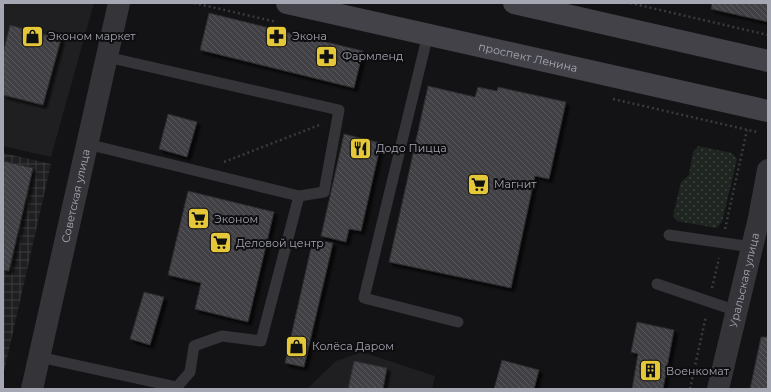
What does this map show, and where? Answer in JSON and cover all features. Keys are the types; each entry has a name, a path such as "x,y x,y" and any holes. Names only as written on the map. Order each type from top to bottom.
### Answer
{"street":[{"name":"Советская улица","path":"32,389 119,3"},
{"name":"проспект Ленина","path":"287,3 768,111"},
{"path":"514,3 768,61"},
{"name":"Уральская улица","path":"718,389 752,247 764,219 768,170"}],"lane":[{"path":"428,34 364,298 458,322"},
{"path":"87,144 299,196 324,192 339,110 107,57"},
{"path":"39,357 177,387 190,372 194,346 222,336 261,341 299,196"},
{"path":"669,235 752,247"},
{"path":"657,284 737,311"}],"path":[{"path":"630,3 768,35"},
{"path":"199,172 338,118"},
{"path":"690,389 747,130"}],"shaded area":[{"path":"3,3 94,3 51,157 3,146"},
{"path":"698,146 732,153 737,159 722,222 716,228 677,221 673,216 681,182 689,175 693,152"},
{"path":"3,153 51,164 3,376"},
{"path":"362,352 435,376 432,389 307,389 336,361"}],"building":[{"path":"712,3 768,3 768,22 711,9"},
{"path":"209,13 363,51 354,88 200,50"},
{"path":"10,25 61,39 43,105 3,95 3,53"},
{"path":"428,86 475,97 478,87 497,91 498,87 566,102 549,179 535,176 511,288 389,262"},
{"path":"168,114 197,122 187,157 159,149"},
{"path":"344,134 381,143 361,231 349,229 346,242 321,236"},
{"path":"3,161 33,168 9,271 3,270"},
{"name":"Деловой центр","path":"188,191 274,212 248,322 195,309 201,283 168,275"},
{"path":"313,239 333,243 304,367 285,363"},
{"path":"144,292 164,297 150,345 130,339"},
{"name":"Военкомат","path":"637,322 674,330 663,389 632,389 638,354 631,352"},
{"path":"761,337 768,337 768,389 750,389"},
{"path":"502,360 539,370 534,389 494,389"},
{"path":"354,361 387,368 383,389 348,389"}],"place":[{"name":"Эконом маркет","path":"33,36"},
{"name":"Экона","path":"276,36"},
{"name":"Фармленд","path":"326,56"},
{"name":"Додо Пицца","path":"360,148"},
{"name":"Магнит","path":"479,184"},
{"name":"Эконом","path":"199,219"},
{"name":"Деловой центр","path":"221,243"},
{"name":"Колёса Даром","path":"297,346"},
{"name":"Военкомат","path":"651,371"}]}
